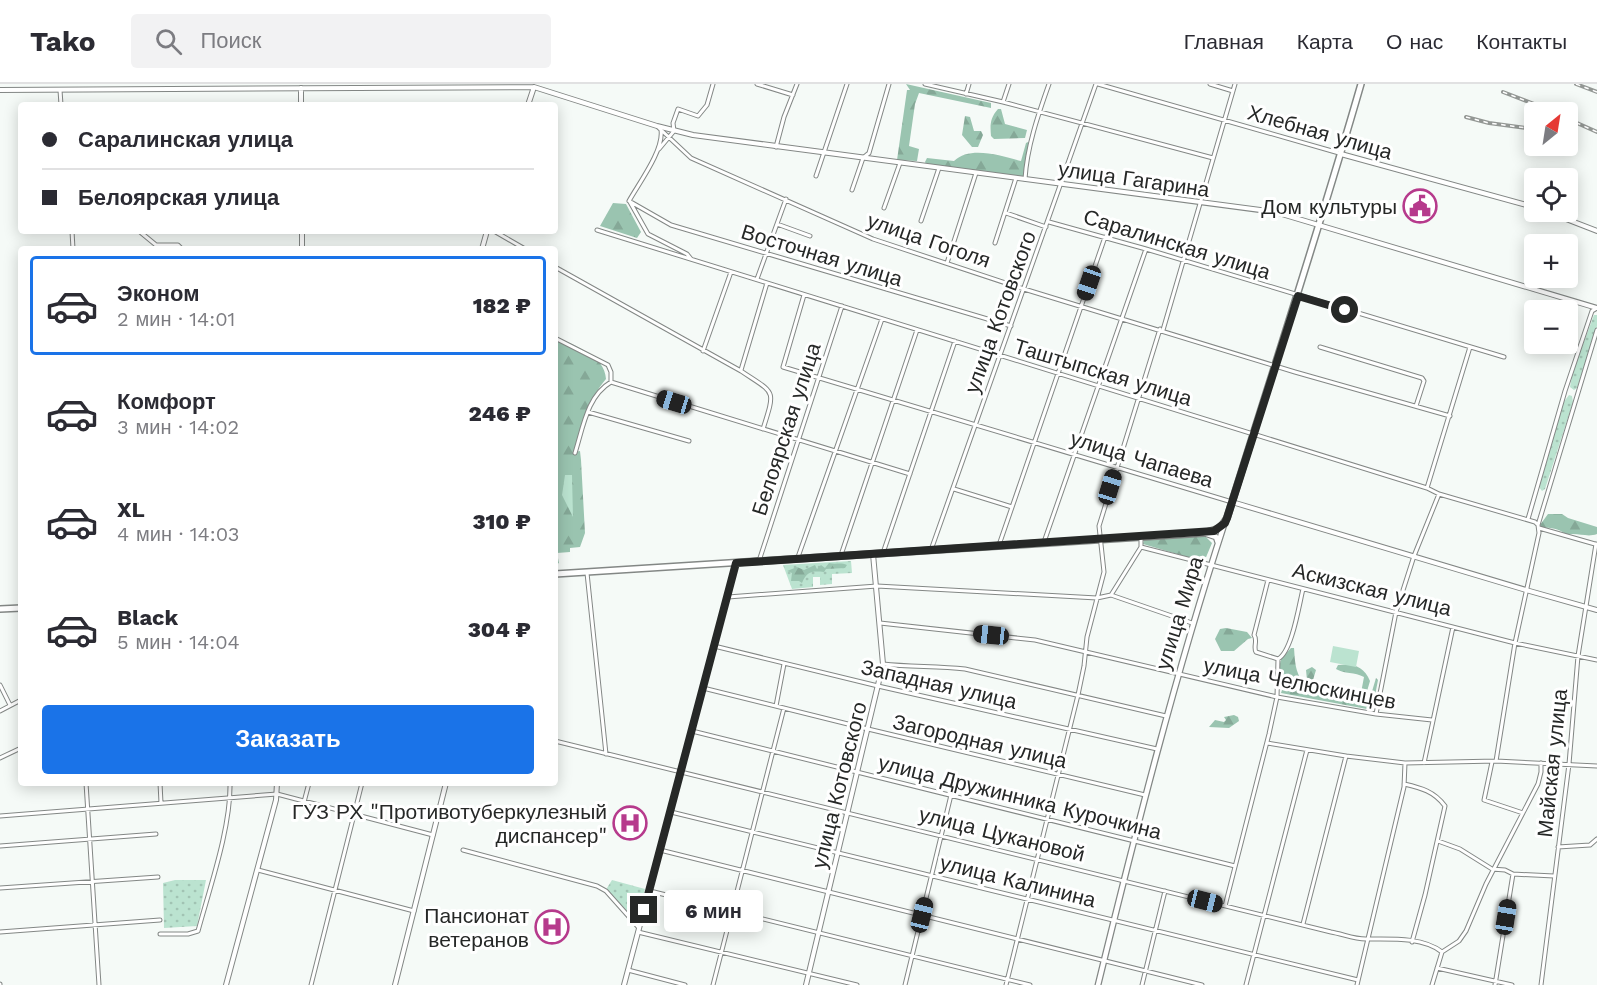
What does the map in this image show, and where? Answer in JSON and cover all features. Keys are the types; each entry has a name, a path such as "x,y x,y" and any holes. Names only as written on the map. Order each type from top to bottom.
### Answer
{"main road":[{"name":"улица Мира","path":"1098,985 1145,795 1192,623 1298,296 1361,84"},
{"path":"558,574 1204,532 1217,529 1225,523"},
{"path":"1204,532 1216,537 1218,543"},
{"path":"0,609 18,608"}],"street":[{"path":"691,260 687,254 648,234 629,201 659,148 674,131 678,109 698,116 707,105 712,84"},
{"path":"757,84 793,95"},
{"path":"776,147 783,117 797,84"},
{"path":"816,176 847,84"},
{"path":"852,190 863,158 869,153 889,84"},
{"path":"926,84 1213,158"},
{"path":"966,94 969,84"},
{"path":"1003,102 1009,84"},
{"path":"1025,180 1026,163 1048,84"},
{"name":"Хлебная улица","path":"1097,84 1524,204"},
{"name":"улица Котовского","path":"931,550 1097,84"},
{"path":"1210,84 1233,91"},
{"path":"1006,985 1078,696 1087,637 1104,572 1099,526 1137,398 1184,262 1235,84"},
{"name":"улица Гагарина","path":"0,90 177,86 301,88 535,86 674,131 776,147 1275,212 1597,308"},
{"path":"529,102 535,86"},
{"path":"301,88 301,102"},
{"path":"60,90 61,102"},
{"path":"659,127 662,137 659,148"},
{"name":"улица Гоголя","path":"659,127 691,158 873,238 1024,289 1275,366 1450,416"},
{"path":"884,208 900,163"},
{"path":"921,221 939,168"},
{"path":"947,264 976,173"},
{"path":"995,243 1016,178"},
{"path":"757,280 786,199"},
{"name":"Восточная улица","path":"629,201 671,225 1011,326"},
{"path":"1006,213 1046,227"},
{"name":"Саралинская улица","path":"1048,222 1146,249 1504,357"},
{"path":"1574,222 1597,231"},
{"path":"777,224 810,236"},
{"name":"Таштыпская улица","path":"597,230 1427,488 1439,494 1527,519 1538,526 1596,544"},
{"path":"143,234 156,245 179,246"},
{"path":"499,234 520,246"},
{"path":"999,545 1105,237"},
{"path":"1044,542 1146,249"},
{"path":"558,269 741,370 765,387 772,399 763,429"},
{"path":"703,351 731,272"},
{"path":"741,370 767,283"},
{"name":"улица Чапаева","path":"804,294 783,367 1526,591 1597,610"},
{"name":"Белоярская улица","path":"758,562 842,306"},
{"path":"1527,519 1565,391 1592,312 1597,308"},
{"path":"797,559 882,319"},
{"path":"840,556 917,330"},
{"path":"1523,813 1484,800 1494,761 1538,526 1597,330"},
{"path":"558,340 608,365 611,372 611,382 597,394 588,412 575,453"},
{"path":"884,553 955,341"},
{"path":"1320,347 1422,378 1424,381 1416,406"},
{"path":"1427,488 1470,347"},
{"path":"611,382 910,474"},
{"path":"588,412 689,441"},
{"path":"953,489 1012,507"},
{"path":"1376,714 1396,612 1414,556 1439,494"},
{"path":"1112,595 1141,547 1141,536"},
{"name":"Майская улица","path":"1541,985 1569,764 1578,656 1596,544"},
{"name":"Аскизская улица","path":"1141,547 1515,643 1597,660"},
{"name":"улица Котовского","path":"806,985 883,664 873,554"},
{"path":"624,985 736,563"},
{"path":"587,573 606,754"},
{"path":"1268,580 1254,635 1256,637 1254,649 1256,652 1278,659"},
{"path":"728,597 877,586 1097,598 1112,595 1192,623"},
{"path":"1278,659 1288,648 1303,589"},
{"name":"улица Челюскинцев","path":"880,624 1035,640 1276,697 1376,714 1432,720"},
{"path":"1424,763 1453,627"},
{"name":"Западная улица","path":"714,646 878,686 1157,749"},
{"path":"1225,906 1267,743 1276,697 1278,659"},
{"path":"776,706 784,664"},
{"path":"883,664 919,668 965,669 1166,716"},
{"path":"0,685 10,706"},
{"name":"Загородная улица","path":"703,688 1145,795"},
{"path":"0,711 18,702"},
{"path":"713,985 784,708"},
{"name":"улица Дружинника Курочкина","path":"692,731 1235,866"},
{"name":"улица Цукановой","path":"558,742 1367,940 1378,938 1413,942 1432,946 1442,952"},
{"path":"1267,743 1405,763 1494,761 1597,766"},
{"path":"0,758 18,749"},
{"path":"1246,985 1307,750"},
{"path":"1303,924 1346,756"},
{"path":"1358,983 1404,784 1405,763"},
{"path":"1432,985 1442,952 1459,941 1538,784 1541,763"},
{"path":"1404,784 1430,791 1440,798 1445,806 1413,942"},
{"path":"86,786 99,985"},
{"path":"160,786 161,804"},
{"path":"160,934 188,934 198,931 226,826 230,786"},
{"path":"226,985 258,870 277,786"},
{"path":"304,802 308,786"},
{"path":"311,985 361,786"},
{"path":"395,985 445,786"},
{"path":"0,816 277,794 433,835"},
{"path":"905,985 951,795"},
{"name":"улица Калинина","path":"670,812 1155,930 1358,983"},
{"path":"0,846 156,834"},
{"path":"1558,847 1590,845 1597,838"},
{"path":"1438,840 1460,849 1495,869 1513,874 1554,876"},
{"path":"463,850 602,888 639,930 857,985"},
{"path":"660,850 1202,985"},
{"path":"258,870 414,910"},
{"path":"1495,983 1513,874"},
{"path":"0,888 158,877"},
{"path":"650,891 1030,985"},
{"path":"1142,985 1165,891"},
{"path":"0,932 160,920"},
{"path":"1437,968 1495,983 1512,985"},
{"path":"628,970 685,985"}],"green space":[{"path":"906,84 991,103 991,108 919,93 915,104 909,146 919,149 917,161 897,160 907,90 910,90"},
{"path":"998,109 1001,109 1005,124 1027,130 1025,138 994,139 991,136 991,122"},
{"path":"965,116 970,117 974,131 981,131 983,135 978,147 972,147 962,135"},
{"path":"1028,142 1030,144 1024,178 926,164 925,162 927,158 954,161 961,156 977,153 1021,161"},
{"path":"613,203 626,204 641,232 637,238 600,226"},
{"path":"1594,315 1597,315 1597,326 1577,388 1574,390 1570,387 1573,371"},
{"path":"558,338 594,357 604,371 606,379 590,404 574,452 580,451 585,533 580,547 570,548 570,552 558,553"},
{"path":"1569,395 1572,396 1573,402 1545,489 1542,491 1539,487 1563,403"},
{"path":"565,475 572,475 573,517 562,495"},
{"path":"1548,514 1562,514 1597,527 1597,534 1566,535 1555,529 1541,528 1540,525"},
{"path":"1205,536 1212,543 1204,562 1143,544 1144,539"},
{"path":"851,561 852,573 832,574 832,584 820,585 820,577 813,577 813,587 792,589 783,565"},
{"path":"829,563 847,565 845,568 810,573 802,583 791,581 792,573 787,571 797,567 804,570 815,565 817,569 821,565 825,568"},
{"path":"1220,629 1247,632 1252,638 1234,651 1221,651 1215,639"},
{"path":"1333,646 1359,651 1356,667 1330,662"},
{"path":"1291,648 1294,648 1297,670 1303,682 1307,680 1306,670 1312,667 1316,670 1313,680 1318,692 1323,691 1340,698 1360,698 1364,677 1339,671 1336,669 1338,665 1353,665 1365,672 1370,681 1365,698 1370,698 1376,678 1378,680 1373,706 1367,709 1281,693 1284,684 1279,668 1281,659"},
{"path":"1234,715 1239,721 1229,728 1209,727 1215,720 1224,722 1226,720 1224,717"},
{"path":"175,880 206,880 197,926 164,928 163,883"},
{"path":"612,880 645,889 636,922 608,892 607,888"}],"railway":[{"path":"1576,84 1597,92"},
{"path":"1503,92 1529,102"},
{"path":"1466,117 1524,128"},
{"path":"1578,123 1597,132"}],"place":[{"name":"Дом культуры","path":"1420,206"},
{"name":"ГУЗ РХ \"Противотуберкулезный диспансер\"","path":"630,823"},
{"name":"Пансионат ветеранов","path":"552,927"}],"route":[{"path":"644,910 736,563 1214,531 1225,523 1227,518 1298,296 1345,310"}]}
